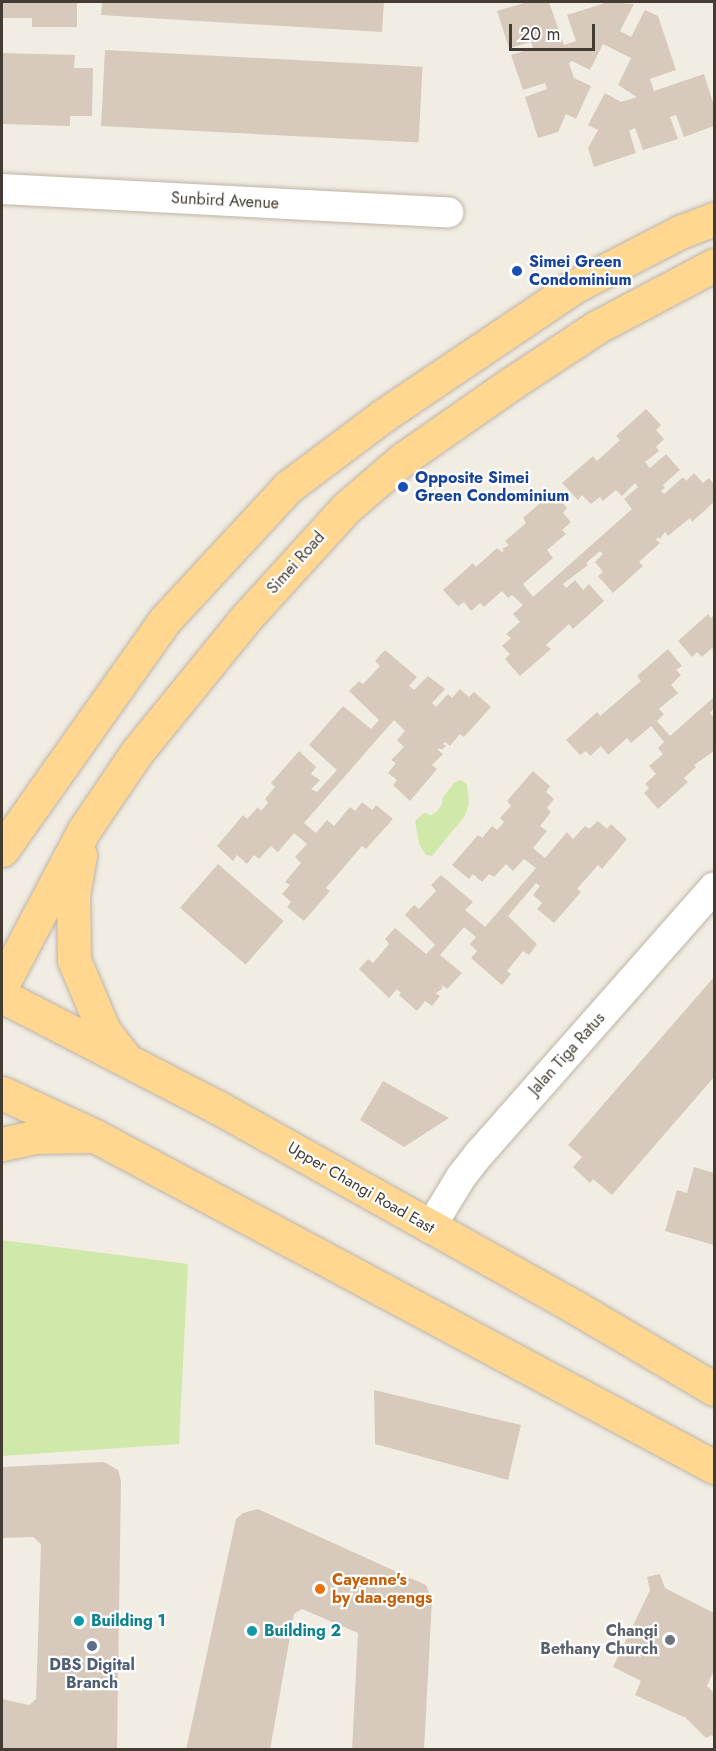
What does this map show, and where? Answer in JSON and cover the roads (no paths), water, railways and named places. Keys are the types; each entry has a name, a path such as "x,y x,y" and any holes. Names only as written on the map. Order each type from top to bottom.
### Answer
{"main road":[{"path":"2,850 92,718 164,621 288,488 384,415 575,286 680,232 714,219"},
{"name":"Simei Road","path":"2,985 84,830 137,752 206,666 297,560 346,508 403,459 512,383 597,327 714,265"},
{"path":"84,830 73,895 74,960 104,1031 126,1060"},
{"name":"Upper Changi Road East","path":"2,996 229,1113 430,1228 575,1307 714,1389"},
{"path":"2,1093 95,1136 714,1467"},
{"path":"2,1144 36,1137 95,1136"}],"street":[{"name":"Sunbird Avenue","path":"2,189 448,212"},
{"name":"Jalan Tiga Ratus","path":"430,1228 480,1153 713,893"}],"place":[{"name":"Simei Green Condominium","path":"517,271"},
{"name":"Opposite Simei Green Condominium","path":"403,487"},
{"name":"Cayenne's by daa.gengs","path":"320,1589"},
{"name":"Building 1","path":"79,1621"},
{"name":"Building 2","path":"252,1631"},
{"name":"Changi Bethany Church","path":"670,1640"},
{"name":"DBS Digital Branch","path":"92,1646"}]}
